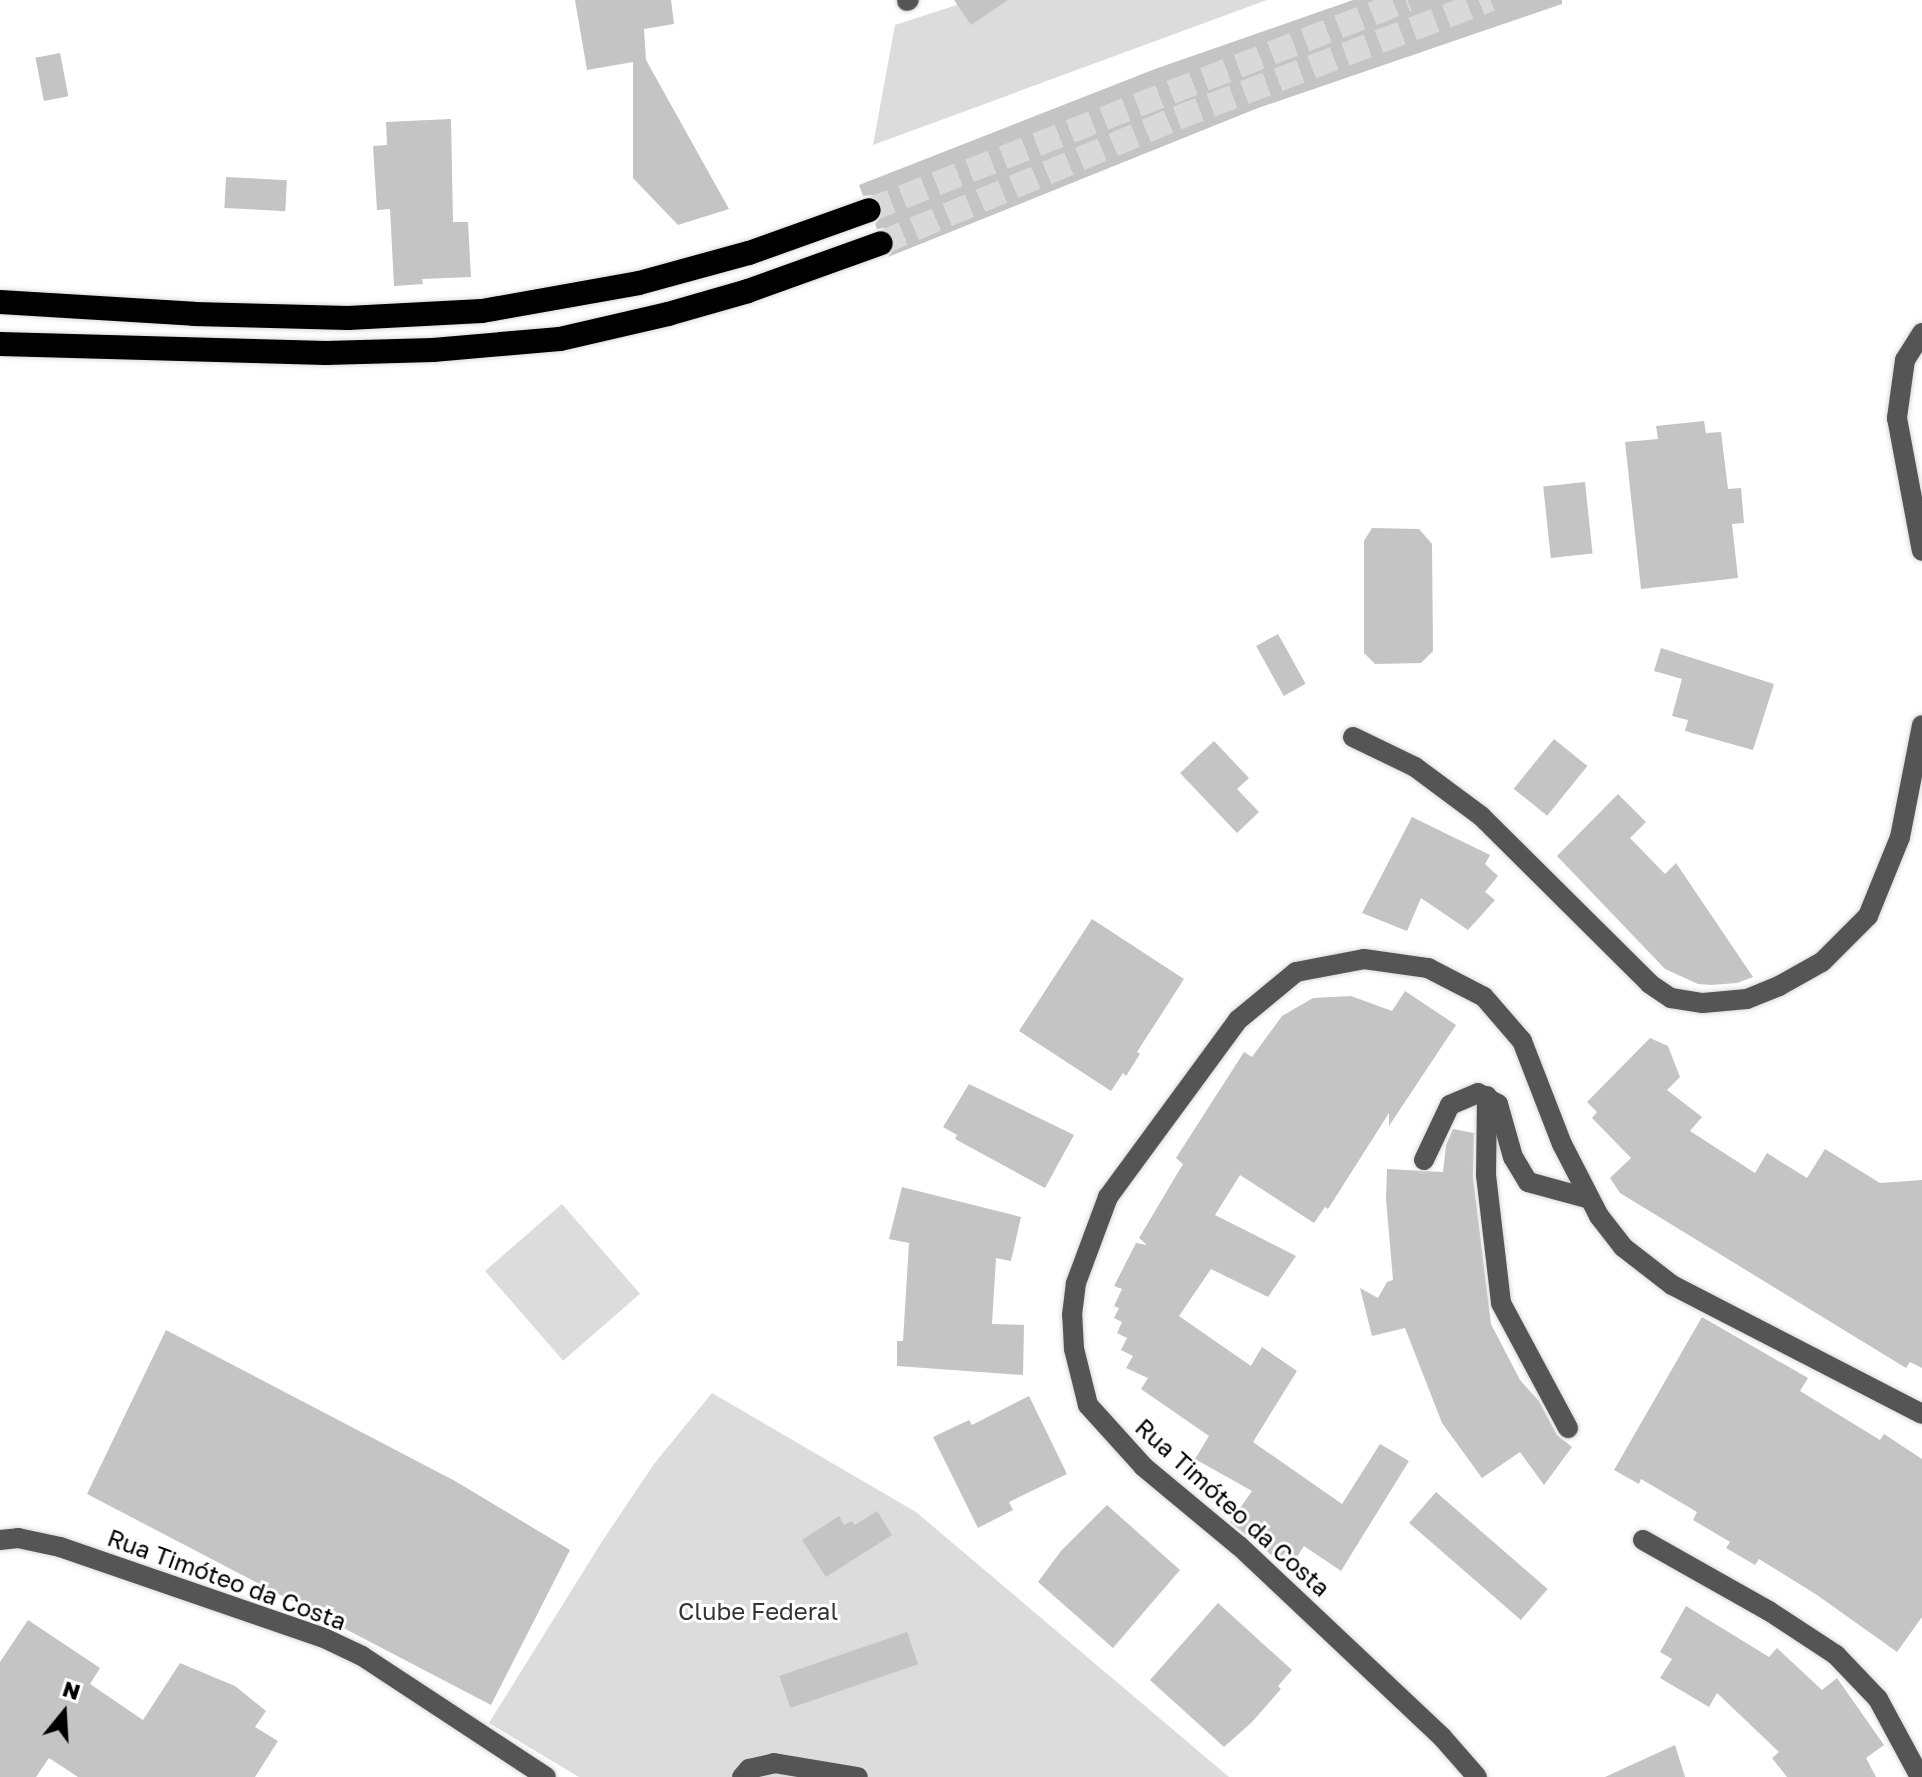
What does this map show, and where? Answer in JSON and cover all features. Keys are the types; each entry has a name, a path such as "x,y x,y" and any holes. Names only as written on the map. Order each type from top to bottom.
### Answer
{"highway":[{"path":"0,302 194,314 348,318 482,311 639,283 749,253 869,210"},
{"path":"0,344 326,353 433,350 560,339 668,314 748,291 881,243"}],"street":[{"path":"1922,333 1905,360 1897,418 1922,551"},
{"path":"1353,737 1415,767 1481,816 1650,984 1671,998 1703,1003 1747,999 1779,986 1822,962 1868,916 1900,837 1922,725"},
{"name":"Rua Timóteo da Costa","path":"1477,1777 1442,1737 1239,1546 1144,1467 1088,1405 1074,1349 1072,1315 1076,1283 1108,1197 1238,1020 1296,972 1364,959 1428,968 1484,997 1522,1041 1562,1144 1590,1199 1623,1247 1672,1285 1922,1414"},
{"path":"1424,1160 1450,1105 1465,1096 1487,1096 1498,1104 1513,1157 1528,1182 1590,1199"},
{"path":"1487,1096 1486,1175 1501,1303 1568,1428"},
{"path":"1486,1175 1523,1176"},
{"name":"Rua Timóteo da Costa","path":"0,1540 18,1538 60,1547 322,1637 362,1656 546,1777"},
{"path":"1643,1540 1769,1611 1836,1655 1878,1699 1920,1777"},
{"path":"742,1777 749,1769 774,1763 858,1777"}],"green space":[{"path":"972,0 1267,0 873,145 895,25"},
{"path":"562,1204 640,1294 563,1361 485,1271"},
{"name":"Clube Federal","path":"712,1393 916,1512 1229,1777 579,1777 489,1723 654,1464"}],"building":[{"path":"575,0 671,0 674,24 644,29 646,60 729,209 678,225 633,178 633,62 587,70"},
{"path":"954,0 1008,0 971,25"},
{"path":"1353,0 1562,0 1562,4 1258,108 888,257 896,246 895,237 884,228 877,229 875,224 884,213 883,204 872,195 863,196 859,185 1155,69"},
{"path":"60,53 68,96 44,101 35,58"},
{"path":"451,119 453,222 468,222 471,277 422,279 423,284 394,286 390,209 377,210 373,146 387,145 386,122"},
{"path":"226,177 287,180 285,211 224,208"},
{"path":"1704,421 1706,433 1721,432 1728,489 1741,488 1744,523 1732,524 1738,578 1641,589 1625,442 1658,439 1656,426"},
{"path":"1585,482 1593,554 1551,558 1543,486"},
{"path":"1372,528 1419,529 1432,544 1433,651 1421,663 1375,664 1364,653 1364,541"},
{"path":"1278,634 1306,684 1284,696 1256,646"},
{"path":"1661,648 1774,684 1753,750 1685,731 1688,720 1672,716 1682,679 1654,671"},
{"path":"1554,739 1587,766 1547,816 1514,789"},
{"path":"1214,741 1249,778 1237,789 1259,812 1237,833 1180,773"},
{"path":"1618,794 1646,822 1630,838 1665,874 1676,863 1753,977 1737,983 1698,984 1665,969 1557,856"},
{"path":"1412,817 1490,855 1485,864 1498,876 1485,892 1495,900 1468,930 1421,898 1407,931 1362,913"},
{"path":"1092,919 1184,979 1137,1052 1140,1054 1126,1076 1123,1073 1111,1091 1019,1031"},
{"path":"1405,991 1456,1025 1389,1126 1389,1113 1328,1209 1325,1207 1314,1223 1240,1175 1215,1215 1296,1256 1268,1297 1211,1269 1179,1316 1251,1366 1262,1347 1297,1371 1253,1442 1342,1504 1380,1444 1409,1461 1341,1571 1304,1546 1289,1569 1230,1522 1252,1491 1195,1459 1209,1436 1141,1389 1148,1378 1126,1368 1133,1356 1121,1350 1127,1338 1117,1333 1122,1322 1114,1318 1119,1308 1114,1306 1122,1289 1114,1286 1136,1243 1147,1245 1139,1238 1183,1164 1176,1158 1244,1052 1252,1057 1282,1016 1313,998 1351,996 1392,1011"},
{"path":"1650,1038 1668,1046 1680,1077 1667,1090 1702,1117 1690,1131 1755,1173 1767,1153 1807,1178 1825,1149 1880,1183 1922,1180 1922,1368 1910,1362 1906,1368 1620,1193 1610,1178 1631,1158 1592,1118 1597,1112 1587,1102"},
{"path":"969,1084 1074,1135 1045,1188 955,1139 957,1135 943,1127"},
{"path":"1453,1129 1474,1133 1473,1177 1491,1324 1520,1380 1539,1401 1557,1435 1572,1447 1544,1485 1520,1452 1482,1478 1442,1423 1405,1328 1372,1336 1360,1288 1378,1298 1387,1282 1393,1280 1386,1199 1387,1169 1443,1172 1446,1145"},
{"path":"902,1187 1021,1217 1011,1261 996,1258 992,1324 1024,1325 1023,1375 897,1366 897,1341 903,1341 909,1243 889,1239"},
{"path":"1702,1317 1808,1378 1800,1391 1880,1440 1884,1434 1922,1459 1922,1617 1897,1652 1817,1595 1759,1559 1755,1565 1726,1548 1730,1542 1693,1520 1697,1512 1641,1479 1639,1484 1614,1470"},
{"path":"166,1330 455,1481 570,1550 491,1705 87,1494"},
{"path":"1029,1396 1067,1474 1009,1502 1013,1510 978,1528 933,1437 969,1420 972,1425"},
{"path":"1436,1492 1548,1589 1521,1620 1409,1523"},
{"path":"1107,1505 1180,1570 1113,1648 1038,1582 1061,1551"},
{"path":"877,1511 892,1535 826,1577 802,1540 839,1516 844,1525 852,1521 855,1525"},
{"path":"1218,1603 1292,1670 1278,1686 1281,1689 1252,1722 1224,1747 1150,1680"},
{"path":"1686,1606 1769,1657 1777,1648 1822,1690 1837,1678 1884,1745 1866,1758 1876,1777 1787,1777 1772,1758 1779,1752 1717,1693 1709,1707 1660,1678 1672,1659 1660,1652"},
{"path":"28,1620 100,1668 90,1684 143,1720 180,1663 235,1686 266,1711 255,1727 278,1741 255,1777 78,1777 49,1758 36,1777 0,1777 0,1662"},
{"path":"907,1632 918,1664 790,1708 779,1676"},
{"path":"1675,1745 1685,1777 1605,1777"}],"tunnel":[{"path":"869,210 1408,0"},
{"path":"881,243 1177,118 1490,0"}]}
